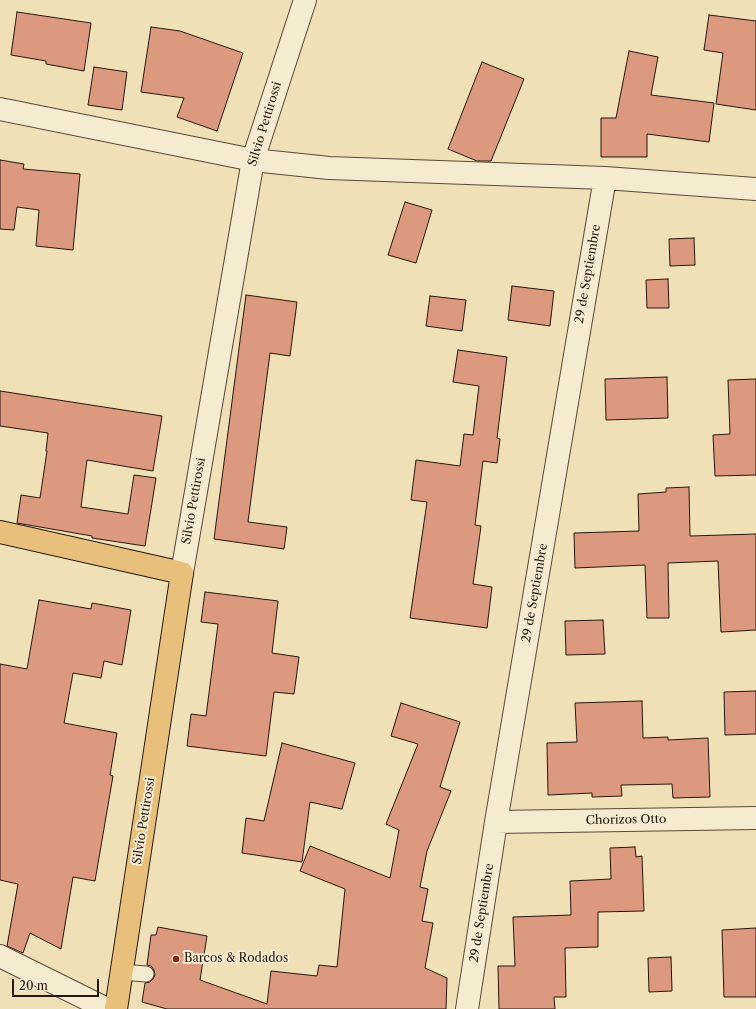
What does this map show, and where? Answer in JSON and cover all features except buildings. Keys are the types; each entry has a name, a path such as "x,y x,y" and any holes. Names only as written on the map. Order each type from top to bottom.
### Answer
{"main road":[{"path":"0,532 182,573"},
{"name":"Silvio Pettirossi","path":"116,1009 182,573"}],"street":[{"name":"Silvio Pettirossi","path":"182,573 253,160 305,0"},
{"path":"0,109 253,160 329,168 605,178 756,189"},
{"name":"29 de Septiembre","path":"467,1009 496,822 605,178"},
{"name":"Chorizos Otto","path":"496,822 756,818"},
{"path":"0,956 106,1009"}],"lane":[{"path":"121,972 146,974"}],"place":[{"name":"Barcos & Rodados","path":"176,959"}]}
